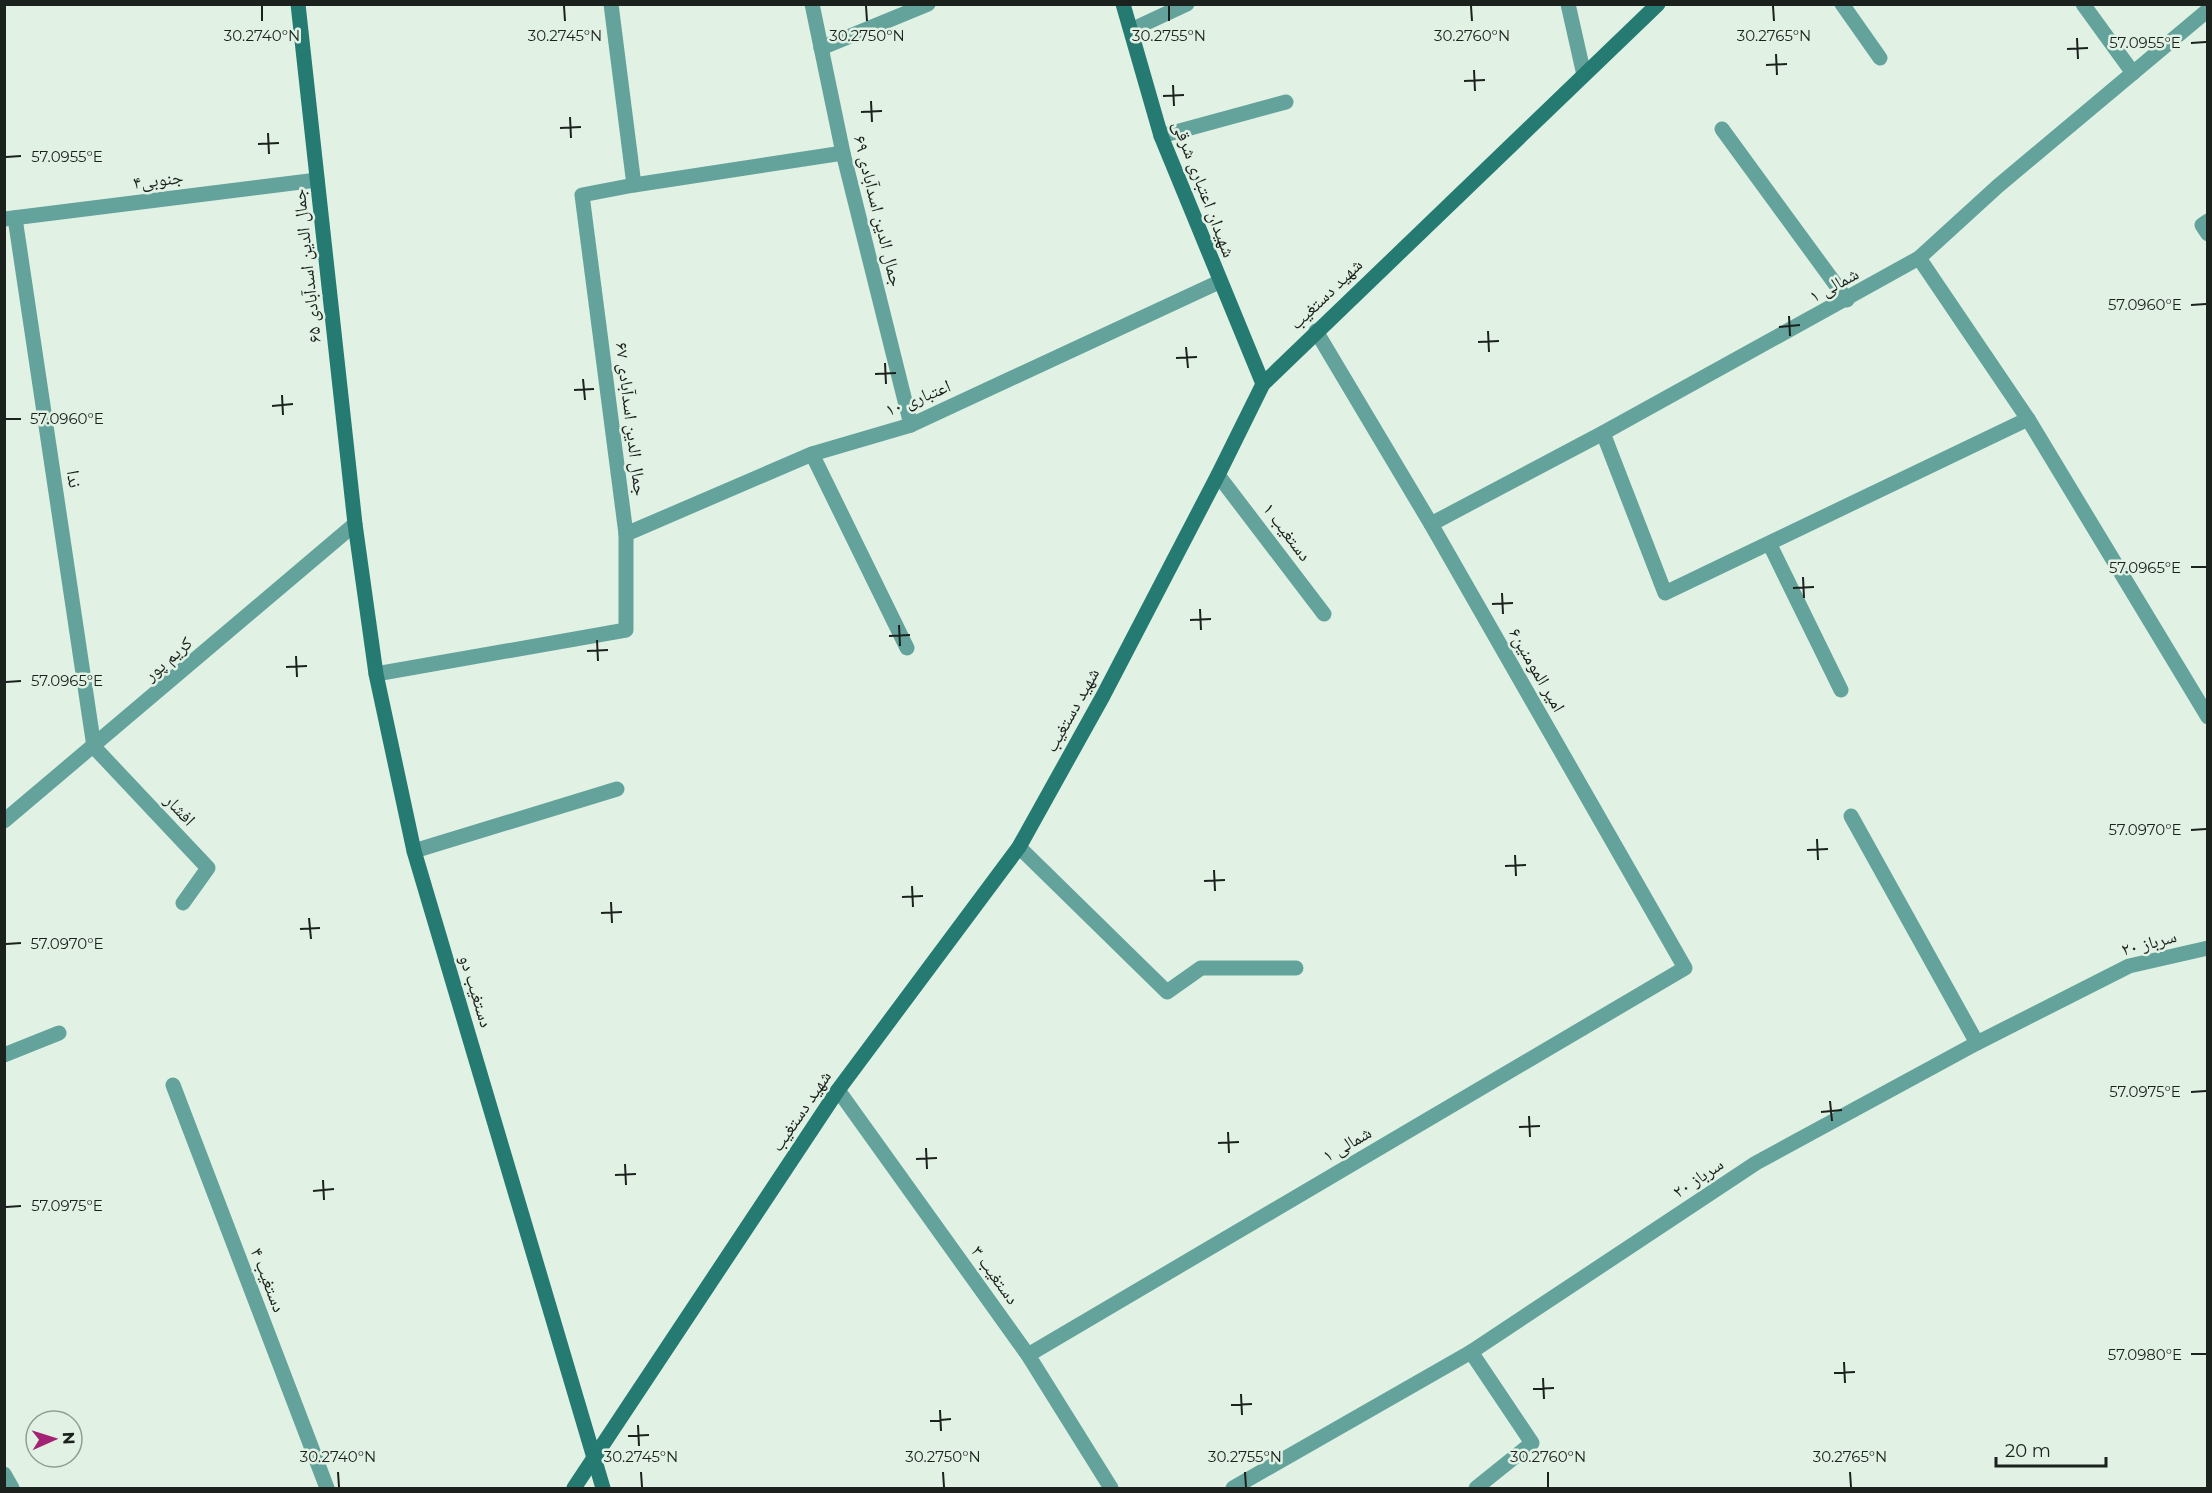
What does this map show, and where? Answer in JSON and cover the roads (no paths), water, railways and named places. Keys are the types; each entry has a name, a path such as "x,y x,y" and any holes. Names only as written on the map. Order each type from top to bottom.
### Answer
{"street":[{"name":"جمال الدین اسدآبادی ۶۵","path":"298,4 355,524"},
{"path":"612,4 634,185 843,153"},
{"name":"جمال الدین اسدآبادی ۶۹","path":"812,4 843,153 911,425"},
{"path":"821,48 928,4"},
{"name":"شهیدان اعتباری شرقی","path":"1123,4 1161,136 1219,282 1263,384"},
{"path":"1131,30 1187,4"},
{"path":"1568,4 1584,75"},
{"name":"شهید دستغیب","path":"574,1488 595,1460 838,1090 1019,847 1102,696 1263,384 1658,4"},
{"path":"1842,4 1880,58"},
{"path":"2083,4 2133,73"},
{"name":"شمالی ۱","path":"1431,524 1847,300 1919,258 1998,186 2208,10"},
{"path":"1161,136 1286,102"},
{"path":"1722,129 1847,300"},
{"name":"جنوبی۴","path":"10,218 317,180"},
{"name":"جمال الدین اسدآبادی ۶۷","path":"376,674 626,630 626,534 582,195 634,185"},
{"name":"ندا","path":"10,218 94,747"},
{"path":"2208,221 2202,225 2208,234"},
{"path":"1919,258 2028,419 2208,717"},
{"name":"اعتباری ۱۰","path":"626,534 812,454 911,425 1219,282"},
{"name":"امیر المومنین۶","path":"1316,331 1431,524 1685,968"},
{"path":"1603,433 1665,593 1770,545 2028,419"},
{"path":"812,454 907,648"},
{"name":"دستغیب ۱","path":"1218,475 1324,614"},
{"name":"دستغیب دو","path":"355,524 376,674 414,852 603,1488"},
{"name":"کریم پور","path":"4,821 355,524"},
{"path":"1770,545 1841,690"},
{"name":"افشار","path":"94,747 208,868 183,903"},
{"path":"414,852 617,789"},
{"path":"1851,816 1977,1043"},
{"path":"1019,847 1167,992 1201,968 1296,968"},
{"name":"سرباز ۲۰","path":"1233,1488 1471,1352 1756,1163 1977,1043 2129,966 2208,948"},
{"name":"شمالی ۱","path":"1028,1354 1685,968"},
{"path":"4,1055 59,1033"},
{"name":"دستغیب ۴","path":"173,1084 327,1488"},
{"name":"دستغیب ۳","path":"838,1090 1028,1354 1111,1488"},
{"path":"1471,1352 1532,1443 1476,1488"},
{"path":"4,1474 12,1488"}]}
